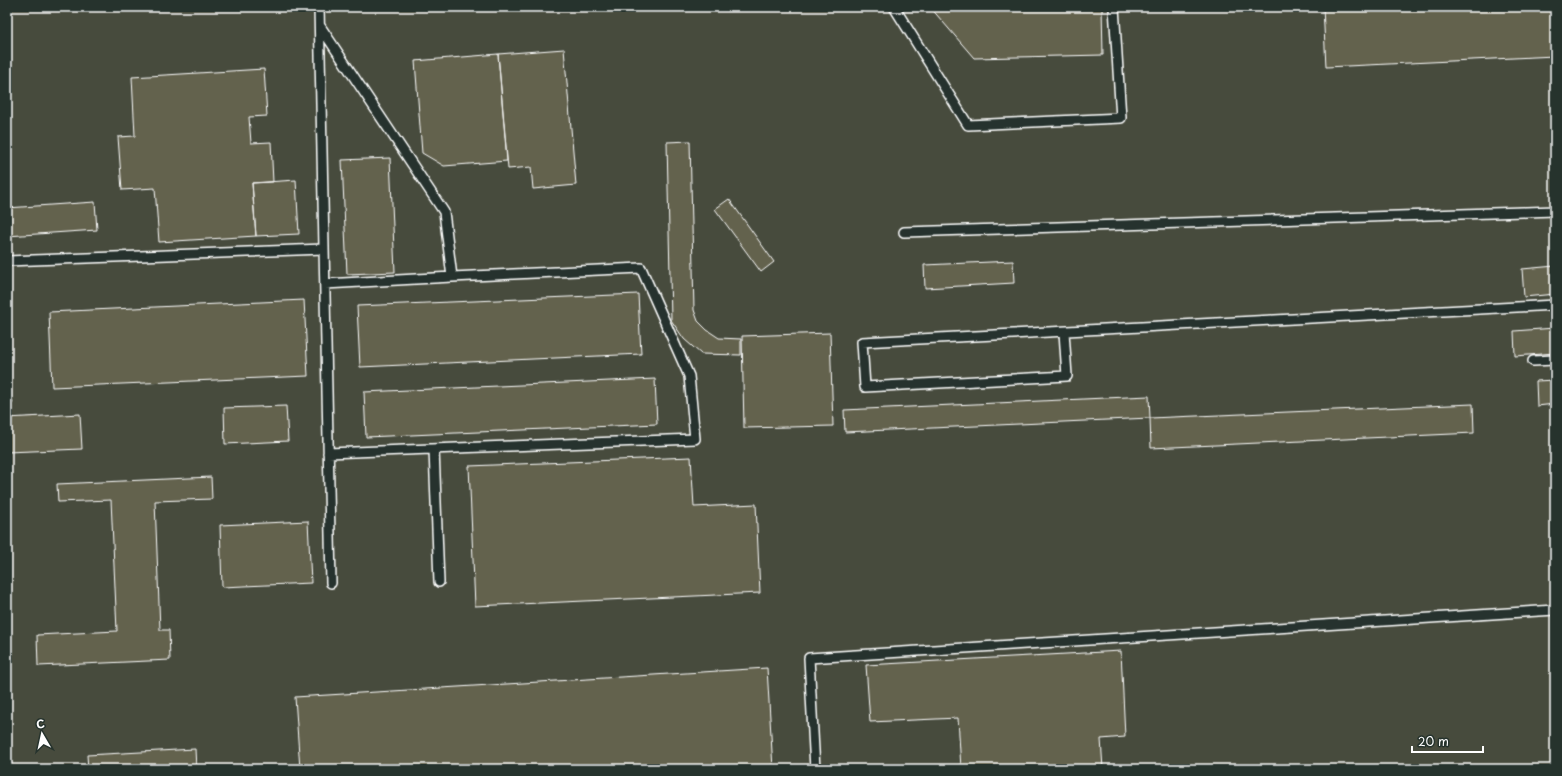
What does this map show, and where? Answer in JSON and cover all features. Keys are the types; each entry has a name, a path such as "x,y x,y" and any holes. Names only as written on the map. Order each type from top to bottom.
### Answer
{"lane":[{"path":"319,7 331,583"},
{"path":"894,7 968,125 1121,118 1114,7"},
{"path":"320,26 444,212 452,276"},
{"path":"904,232 1555,211"},
{"path":"7,261 324,249"},
{"path":"325,284 452,276 641,268 689,376 694,439 328,453"},
{"path":"1064,332 1067,376 865,387 862,342 1555,304"},
{"path":"1533,360 1555,360"},
{"path":"434,449 439,582"},
{"path":"815,769 809,658 1555,610"}],"shaded area":[{"path":"7,7 1555,7 1555,769 7,769"}],"building":[{"path":"930,7 1102,7 1103,55 974,58"},
{"path":"1323,7 1555,7 1555,56 1326,67"},
{"path":"564,49 576,185 533,189 531,167 508,169 498,54"},
{"path":"498,54 507,161 444,166 422,153 415,61"},
{"path":"264,69 267,116 249,117 251,143 271,142 273,182 252,183 256,236 159,242 155,188 122,190 118,137 135,136 132,77"},
{"path":"690,141 694,310 698,321 707,330 719,338 741,339 741,355 701,354 684,339 671,320 667,142"},
{"path":"390,158 395,272 347,274 342,160"},
{"path":"296,180 299,234 256,236 252,183"},
{"path":"729,199 774,262 761,272 715,209"},
{"path":"95,202 97,230 7,236 7,208"},
{"path":"1013,261 1014,283 925,288 924,265"},
{"path":"1555,266 1555,294 1524,297 1522,269"},
{"path":"638,294 641,354 360,367 357,306"},
{"path":"304,300 308,376 52,387 49,312"},
{"path":"1555,328 1555,353 1515,356 1514,331"},
{"path":"830,333 833,426 744,428 742,336"},
{"path":"655,379 657,424 366,437 364,392"},
{"path":"1555,380 1555,404 1537,406 1536,381"},
{"path":"1149,396 1150,418 845,432 844,410"},
{"path":"1473,404 1474,433 1151,448 1150,418"},
{"path":"286,406 288,441 225,444 224,408"},
{"path":"80,414 82,449 7,452 7,418"},
{"path":"691,457 694,507 756,504 760,593 475,606 469,466"},
{"path":"211,477 212,499 155,501 160,630 169,630 170,660 38,666 37,635 117,631 111,500 58,502 57,484"},
{"path":"308,521 311,583 222,587 220,525"},
{"path":"1121,651 1125,737 1101,739 1103,769 961,769 958,718 870,722 866,665"},
{"path":"767,668 773,769 300,769 295,697"},
{"path":"195,749 196,769 88,769 87,755"}]}
